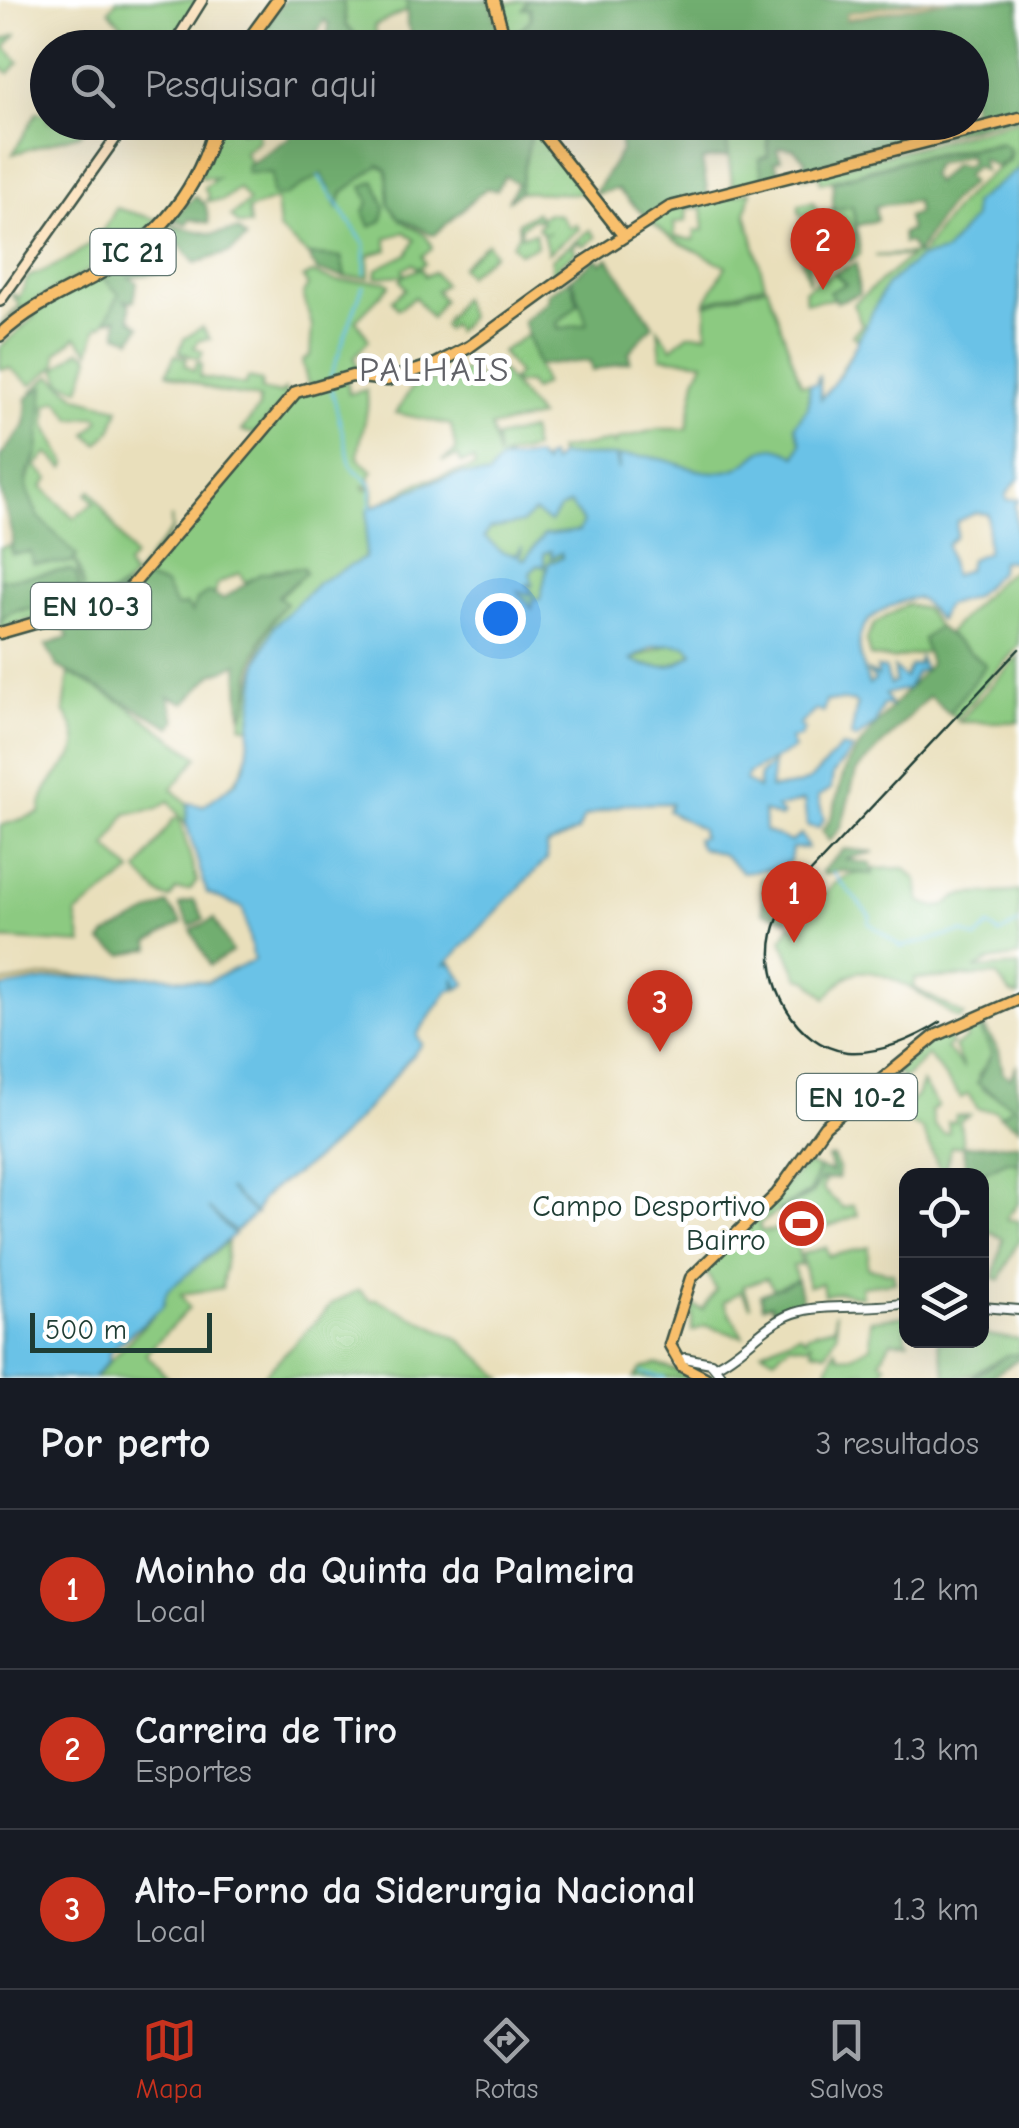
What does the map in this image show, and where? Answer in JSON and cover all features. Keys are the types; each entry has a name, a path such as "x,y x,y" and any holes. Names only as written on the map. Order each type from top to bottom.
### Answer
{"highway":[{"path":"254,30 275,0"},
{"name":"IC 21","path":"0,332 31,310 128,256 154,234 198,176 208,140"}],"main road":[{"path":"183,30 202,0"},
{"path":"494,0 503,30"},
{"name":"EN 10-3","path":"989,126 1019,118"},
{"path":"0,301 116,140"},
{"path":"550,140 620,230"},
{"name":"EN 10-3","path":"0,633 101,604 130,588 292,395 352,376 387,380 458,354 589,260 620,230 670,207 933,140"},
{"name":"EN 10-3","path":"501,324 534,291 589,260"},
{"name":"EN 10-2","path":"679,1359 670,1337 690,1278 783,1187 824,1126 920,1046 1019,999"},
{"path":"679,1359 705,1378"}],"street":[{"path":"679,1359 715,1366 746,1350 782,1318 811,1310 899,1304"},
{"path":"989,1309 1019,1310"},
{"path":"715,1366 723,1378"}],"green space":[{"path":"117,0 200,0 181,30 129,30 109,10"},
{"path":"285,0 343,0 346,26 350,30 328,30 329,24 324,20 319,30 262,30"},
{"path":"343,0 407,0 408,10 374,26 375,30 350,30"},
{"path":"407,0 490,0 499,30 410,30"},
{"path":"528,0 524,8 530,7 531,19 520,30 504,30 498,4"},
{"path":"528,0 926,0 847,13 847,20 947,0 1019,0 1019,116 989,123 989,30 520,30 531,19 530,8 523,9"},
{"path":"17,34 5,47 19,62 9,73 0,66 0,41"},
{"path":"1019,120 1019,348 828,394 859,339 852,335 862,325 853,304 911,256 875,256 922,253 960,202 1009,161 1011,151 1000,142 910,158 821,183 819,175 802,177 943,140 989,140 989,128"},
{"path":"30,124 30,140 59,140 13,154"},
{"path":"212,140 259,140 244,152 250,162 247,166 272,173 273,194 283,197 322,173 338,206 343,192 378,165 387,170 389,200 394,211 426,237 432,249 422,256 425,264 403,269 405,275 421,268 425,276 434,272 444,284 436,291 443,300 431,318 415,297 398,309 392,300 406,289 400,280 404,275 376,277 377,269 407,254 415,240 405,232 386,238 388,250 369,255 369,277 345,277 341,257 308,255 279,230 276,199 248,210 250,225 239,225 231,216 249,202 239,188 223,200 206,201 209,197 204,188 217,178 199,177"},
{"path":"286,140 530,140 519,192 508,201 517,183 505,176 496,190 486,188 434,235 398,217 389,205 387,170 379,165 343,192 338,208 322,174 283,197 272,194 272,173 247,173 247,166"},
{"path":"530,140 545,140 586,194 519,192"},
{"path":"619,140 730,140 729,156 702,160 708,196 646,217 617,189 594,194 621,151"},
{"path":"730,140 767,140 763,181 733,189 727,144"},
{"path":"768,140 922,140 812,167 804,167 805,160 794,149 782,147 777,150 781,159 774,162 782,176 763,181 759,159 768,156"},
{"path":"1003,144 1009,149 1008,159 996,167 981,158 984,171 975,166 965,176 971,183 950,202 916,254 909,242 903,243 902,233 910,231 907,217 918,213 916,201 875,206 877,220 856,226 852,206 833,210 833,182 907,160","holes":["969,155 971,162 964,167 954,164 935,183 930,175 935,164"]},
{"path":"375,181 385,207 382,221 370,226 364,212 369,201 362,187"},
{"path":"751,191 746,213 765,284 705,303 726,266 674,240 650,221 663,212","holes":["687,208 702,208 704,230 695,231 694,240 675,237 674,223 686,221"]},
{"path":"195,196 206,206 209,223 189,219 187,224 173,219"},
{"path":"813,202 818,213 852,205 856,230 848,238 853,240 857,231 860,254 849,260 847,250 834,262 831,253 812,258 832,237 823,221 799,214 799,205"},
{"path":"116,208 159,220 122,250 0,325 20,306 10,292 19,298 28,277 66,260 90,243"},
{"path":"536,212 540,218 548,213 560,215 570,228 576,224 579,229 548,253 543,234 550,233 542,233 538,227 543,222 533,218 521,227 521,236 535,233 537,246 519,253 512,244 519,234 518,223"},
{"path":"802,219 822,226 805,227 802,235 809,252 809,283 798,245"},
{"path":"169,223 174,224 133,262 102,276 119,291 119,300 103,325 97,327 90,352 76,337 56,354 57,365 31,385 10,368 0,369 0,347 34,317 31,315"},
{"path":"175,226 212,234 238,230 246,239 231,252 195,263 174,239"},
{"path":"590,230 596,237 583,246 579,242 573,247 576,252 558,265 563,272 591,254 552,280 552,259"},
{"path":"487,243 494,253 467,276 461,267"},
{"path":"308,255 341,257 345,277 317,271"},
{"path":"137,256 157,273 129,277 137,282 134,301 125,300 130,304 130,318 140,326 132,339 117,334 117,318 106,321 119,294 101,276"},
{"path":"597,258 601,263 608,258 653,325 629,352 630,361 592,371 590,361 538,365 523,321 548,301 548,293 571,279 578,304 557,323 558,329 587,324 572,278"},
{"path":"856,263 859,294 837,302 829,292 846,284 834,273"},
{"path":"312,273 336,281 386,281 390,285 356,320 369,340 354,357 360,374 308,385 302,361 310,356 312,326 303,294 308,285 303,278"},
{"path":"834,273 847,285 830,293 834,299 806,302 804,290"},
{"path":"572,278 588,324 558,329 557,324 578,304"},
{"path":"767,286 801,384 810,384 808,402 812,405 803,418 855,509 543,640 372,551 365,554 257,956 243,907 169,801 157,809 126,814 107,847 132,872 76,914 82,944 0,939 0,826 40,813 43,796 73,754 74,729 64,711 69,673 126,705 198,757 172,789 189,805 204,807 239,775 250,742 250,728 241,725 241,721 260,650 286,603 278,597 297,581 304,568 276,569 245,582 239,573 216,585 216,592 193,614 186,605 176,607 165,585 144,579 295,396 347,380 349,394 366,390 358,458 373,471 369,478 372,486 363,486 365,490 373,487 373,507 421,482 475,467 474,460 461,463 458,456 442,461 456,451 451,425 396,413 412,387 471,368 479,380 501,370 539,417 491,427 498,458 496,438 530,430 534,449 501,457 543,466 611,457 559,456 558,450 611,441 615,445 616,440 658,429 687,429 696,379 704,362 661,357 658,329 672,348 688,334 707,334 706,305"},
{"path":"461,298 469,317 456,332 451,324 446,329 443,325"},
{"path":"202,327 210,339 199,340 194,347 203,352 200,359 179,352 184,339"},
{"path":"527,335 544,384 533,390 528,383 516,384 512,380 518,374 501,352"},
{"path":"80,350 90,357 80,389 62,382 56,369"},
{"path":"175,355 187,358 185,365 194,371 197,362 202,364 199,377 245,385 248,378 262,381 261,390 280,394 285,389 287,398 255,434 241,431 259,408 259,398 220,392 167,373"},
{"path":"51,375 78,397 119,408 112,429 98,444 87,434 100,420 97,416 72,419 58,400 47,405 46,426 67,464 64,468 48,453 36,466 49,479 42,487 74,518 94,503 87,494 91,490 134,557 127,566 133,578 94,602 0,630 1,619 9,612 83,603 70,570 0,580 0,548 10,545 12,554 31,552 34,563 74,559 84,590 74,557 39,520 28,497 27,481 36,456 38,387 31,392"},
{"path":"44,386 38,452 26,477 27,490 38,516 77,556 71,563 33,564 31,552 12,554 12,535 0,488 0,457 25,425 27,398"},
{"path":"172,529 146,565 133,578"},
{"path":"303,567 306,573 278,596 286,603 257,651 241,716 238,664 213,674 185,703 168,696 176,720 171,727 57,666 46,645 68,638 66,631 44,621 81,610 144,579 165,585 176,607 187,605 192,613 197,600 209,592 223,599 260,574"},
{"path":"1019,567 1019,645 956,719 949,713 986,665 947,634 1000,579"},
{"path":"70,570 76,574 83,604 50,613 22,609 9,614 0,625 0,580"},
{"path":"907,604 925,609 938,627 923,639 927,652 892,659 870,656 866,641 874,624"},
{"path":"938,627 986,665 949,713 929,696 856,772 841,828 829,841 822,831 832,816 845,769 868,735 930,664 923,639"},
{"path":"670,644 687,646 693,653 663,667 630,660"},
{"path":"1019,655 1019,722 959,722"},
{"path":"174,818 179,818 197,881 190,890 176,890 170,899 160,895 138,871"},
{"path":"844,849 875,852 844,859 871,864 873,874 840,871 824,875 821,872"},
{"path":"905,868 917,880 920,901 937,907 970,894 1019,891 1019,956 989,961 975,969 1019,966 1019,996 1011,994 996,975 915,979 913,987 964,1015 959,1019 882,975 852,974 826,998 808,980 799,978 782,940 791,924 798,931 828,890 848,876 872,874 874,869"},
{"path":"788,870 809,883 789,920 763,912 761,879"},
{"path":"194,900 204,919 190,926 179,905"},
{"path":"167,904 182,923 149,942 151,948 123,955 101,942 106,935"},
{"path":"214,919 232,952 210,965 191,930"},
{"path":"965,1024 967,1028 978,1024 993,1053 978,1076 982,1089 1014,1106 1000,1116 996,1111 978,1109 968,1094 961,1098 928,1055 904,1079 896,1071 938,1036 952,1043 946,1048 964,1069 954,1047 967,1038 962,1028"},
{"path":"984,1027 999,1051 1003,1073 1010,1078 1016,1066 1019,1128 1000,1116 1013,1106 977,1083 992,1053 980,1029"},
{"path":"922,1083 938,1106 931,1111 934,1125 944,1134 949,1133 948,1122 955,1122 955,1116 969,1115 960,1121 963,1146 951,1147 946,1168 939,1168 922,1129 896,1117 917,1096"},
{"path":"1019,1144 1019,1163 1007,1161 989,1170 962,1168 965,1166 963,1146"},
{"path":"833,1157 839,1169 838,1178 821,1180 812,1193 781,1212 779,1209 810,1192 819,1168 832,1172 828,1158"},
{"path":"1007,1161 1019,1163 1019,1201 1006,1219 1019,1221 1019,1239 1000,1280 994,1278 1003,1239 989,1233 989,1170"},
{"path":"806,1164 819,1168 810,1192 759,1224 761,1231 773,1231 785,1220 781,1212 812,1193 821,1180 825,1182 822,1189 843,1208 853,1205 858,1215 796,1239 801,1265 793,1266 797,1280 774,1289 766,1278 743,1286 751,1307 741,1291 724,1302 743,1337 706,1326 692,1331 692,1305 703,1310 716,1290 703,1266"},
{"path":"228,1241 222,1288 181,1294 189,1308 146,1354 168,1378 94,1378 164,1304 63,1284 203,1262"},
{"path":"826,1247 829,1256 869,1247 867,1268 893,1273 895,1282 861,1286 862,1297 840,1292 824,1295 822,1283 808,1286 802,1254"},
{"path":"797,1280 803,1304 773,1310 771,1304 763,1306 760,1295"},
{"path":"359,1290 371,1301 376,1299 459,1339 503,1378 261,1378 333,1303"},
{"path":"835,1312 837,1334 826,1353 812,1350 811,1343 790,1344 774,1358 762,1351 799,1334 806,1339 807,1334 834,1327"},
{"path":"899,1317 899,1341 891,1341 880,1361 886,1365 879,1378 867,1376 865,1371 855,1374 855,1378 834,1378 826,1372 835,1349 839,1357 852,1356 871,1346 870,1320"},
{"path":"989,1335 1019,1339 1019,1354 969,1375 947,1378 940,1348 989,1348"},
{"path":"1019,1354 1019,1359 989,1378 971,1378 1007,1355"},
{"path":"656,1364 700,1378 634,1378 641,1369"}],"sand":[{"path":"947,0 846,19 847,13"},
{"path":"61,974 89,977 0,988 0,983"}],"water":[{"path":"1019,168 1019,478 1006,495 1007,500 1019,499 1015,506 1019,561 1001,561 1000,571 974,597 946,605 939,620 918,598 876,614 867,622 860,639 861,660 869,685 875,680 867,671 878,676 877,668 885,669 890,685 895,682 894,668 905,678 910,666 918,665 920,659 924,669 916,673 907,689 885,694 891,706 883,704 875,724 856,739 851,736 857,705 853,701 826,701 823,712 816,710 799,725 804,729 800,737 790,739 794,749 749,773 745,780 758,789 760,774 773,763 770,788 796,786 812,777 842,747 853,749 833,774 831,789 818,797 824,820 818,828 807,826 804,801 776,808 783,815 780,818 764,811 765,831 791,842 801,834 808,848 792,848 790,861 781,868 742,872 724,855 701,848 696,839 702,837 701,829 668,811 671,803 624,804 584,817 578,831 546,846 547,859 446,964 451,963 466,984 458,989 454,977 455,990 449,990 417,1036 422,1044 366,1109 321,1155 268,1193 256,1214 228,1188 255,1214 235,1232 208,1208 234,1235 167,1291 162,1307 109,1352 109,1360 93,1378 0,1378 0,988 58,978 161,976 207,982 254,960 243,908 207,893 186,822 188,803 203,806 235,783 246,764 258,662 274,626 319,582 365,558 368,509 434,481 463,474 488,476 499,461 535,456 544,464 544,458 549,456 552,463 559,456 616,456 619,470 618,456 649,456 713,472 743,465 767,448 796,456 801,443 795,425 808,407 810,384 816,384 819,375 821,399 842,372 886,285 919,258 945,252 973,218 973,203","holes":["570,504 583,522 579,531 544,535 525,559 520,558 522,547 517,555 502,552 484,537 490,529 522,523 534,512 550,522 559,509","976,513 988,514 987,552 970,559 968,569 953,576 947,545 956,537 957,521","551,551 551,558 561,553 562,558 548,563 541,596 539,600 533,598 532,609 518,591 533,594 527,584 533,585 530,573 538,565 544,567 544,553","687,646 693,653 663,667 631,660 653,647"]}],"waterway":[{"path":"319,176 365,245 365,274"},
{"path":"330,378 363,286"},
{"path":"331,387 351,466 372,485 370,508"},
{"path":"833,873 870,916 869,923 901,947 963,932 976,939 989,926 999,934 1019,923"},
{"path":"641,1373 665,1378"}],"railway":[{"path":"941,1022 884,1048 847,1052 828,1047 812,1038 786,1009 773,972 773,934 782,910 808,875 1019,649"}],"place":[{"name":"Carreira de Tiro","path":"823,290"},
{"name":"Moinho da Quinta da Palmeira","path":"794,943"},
{"name":"Alto-Forno da Siderurgia Nacional","path":"660,1052"},
{"name":"Campo Desportivo Bairro","path":"801,1223"}],"district":[{"name":"PALHAIS","path":"435,369"}]}
